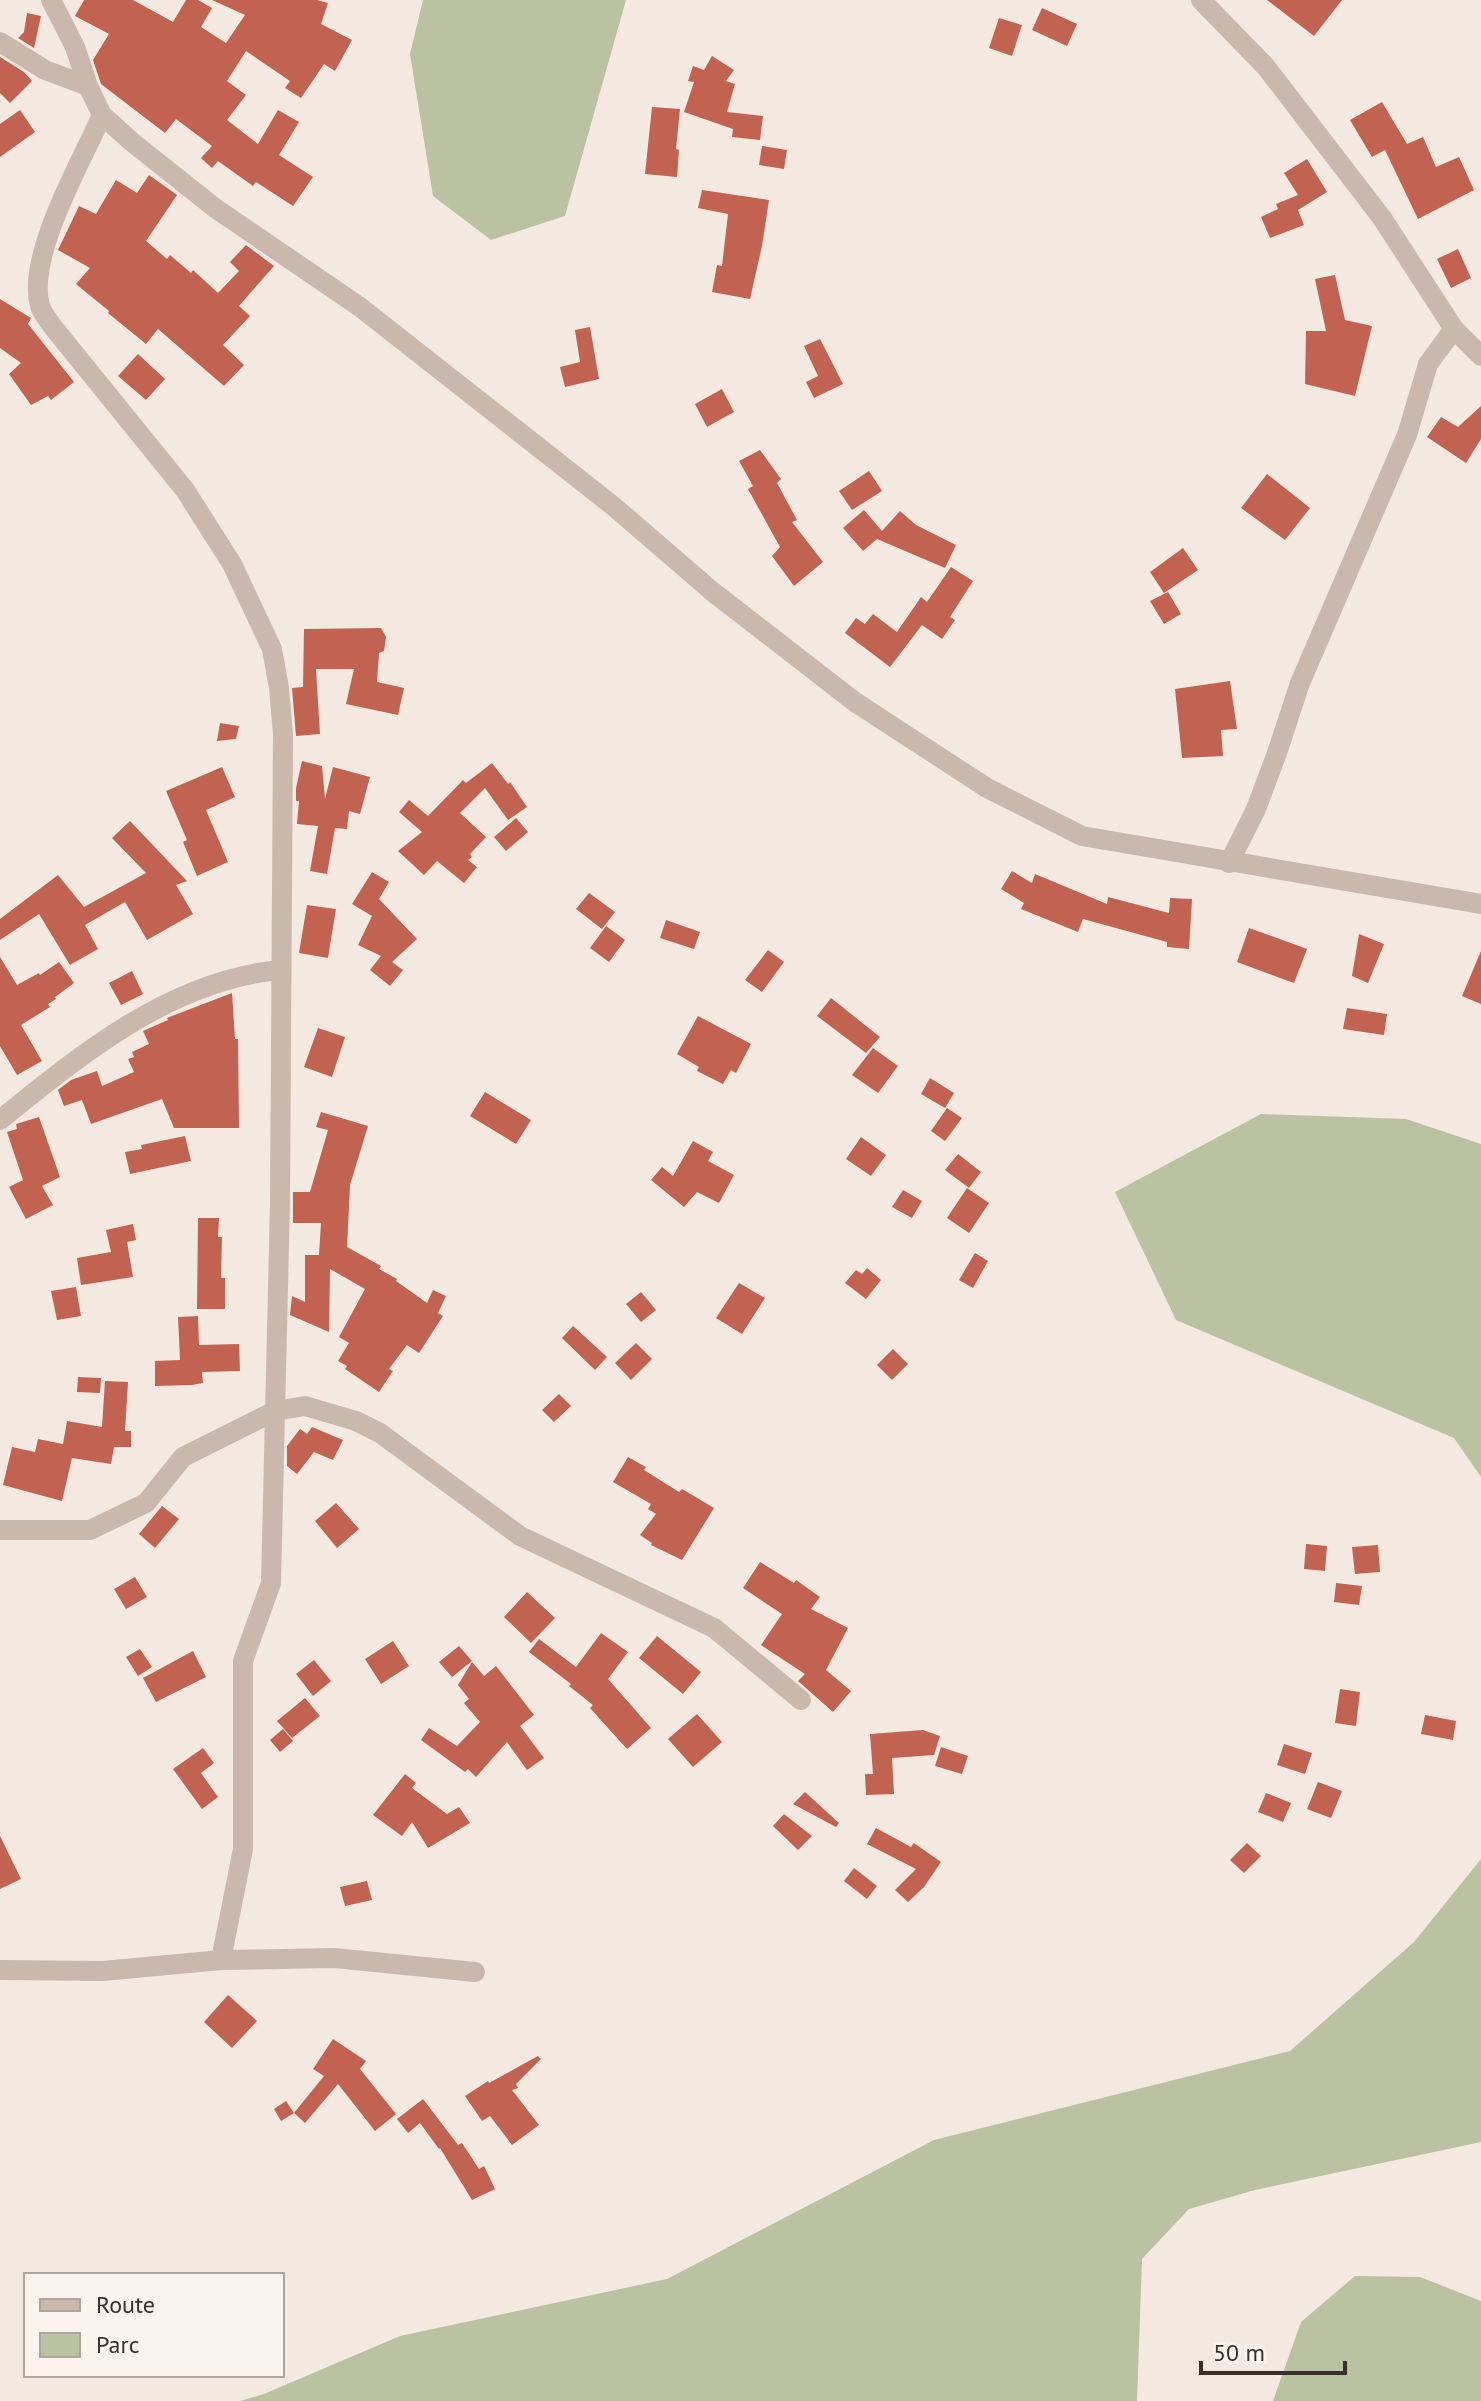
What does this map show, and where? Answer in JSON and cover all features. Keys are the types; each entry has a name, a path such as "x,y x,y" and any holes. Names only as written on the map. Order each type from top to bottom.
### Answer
{"street":[{"path":"51,0 75,47 102,115 215,208 360,307 600,496 713,592 855,702 987,788 1082,836 1481,904"},
{"path":"1201,0 1266,67 1372,205 1454,329 1481,356"},
{"path":"0,42 45,70 88,86"},
{"path":"102,115 46,242 39,281 40,306 53,327 185,490 232,564 272,649 283,734 280,1202 271,1583 243,1661 243,1849 221,1960"},
{"path":"1229,863 1256,809 1300,683 1407,435 1428,364 1454,329"},
{"path":"0,1120 47,1082 146,1013 211,983 281,970"},
{"path":"0,1530 90,1530 146,1503 183,1457 275,1411 305,1406 356,1421 380,1433 520,1536 714,1628 801,1700"},
{"path":"0,1970 103,1971 221,1960 334,1958 475,1972"}],"green space":[{"path":"423,0 626,0 565,216 491,240 433,196 410,54"},
{"path":"1261,1114 1406,1119 1481,1144 1481,1477 1454,1438 1176,1320 1115,1192"},
{"path":"1481,1859 1481,2142 1255,2190 1189,2209 1142,2259 1137,2401 240,2401 264,2394 400,2336 667,2279 934,2140 1290,2051 1414,1942"},
{"path":"1355,2276 1420,2277 1481,2301 1481,2401 1273,2401 1301,2322"}],"building":[{"path":"84,0 133,0 173,22 186,0 198,0 212,8 201,27 226,43 245,15 212,0 317,0 328,3 321,24 352,40 335,71 324,64 301,98 285,88 290,81 246,51 227,81 246,95 227,120 258,144 278,110 299,122 279,155 313,177 293,206 256,182 253,186 218,161 212,168 201,158 212,146 176,119 165,133 101,84 93,60 109,34 75,16"},
{"path":"1267,0 1342,0 1314,36"},
{"path":"1042,8 1077,24 1067,46 1032,30"},
{"path":"27,13 41,16 34,48 18,38 24,32"},
{"path":"999,18 1022,25 1012,56 989,48"},
{"path":"712,56 734,70 726,81 735,84 727,112 763,116 760,140 732,137 733,129 684,112 694,82 688,81 693,66 704,70"},
{"path":"0,57 32,81 10,103 0,93"},
{"path":"1382,102 1407,144 1423,137 1436,167 1459,157 1474,190 1418,219 1385,150 1372,157 1350,120"},
{"path":"652,107 680,109 677,177 645,174"},
{"path":"20,110 35,132 0,157 0,124"},
{"path":"762,146 787,150 784,169 759,165"},
{"path":"1307,159 1327,192 1298,210 1304,225 1270,238 1261,217 1278,209 1276,204 1298,195 1284,173"},
{"path":"149,175 177,195 146,241 167,259 170,255 191,273 193,270 218,293 239,271 230,262 246,245 274,266 239,306 250,316 223,345 244,365 224,386 158,329 146,344 108,313 76,284 90,268 58,250 79,206 96,214 116,180 137,193"},
{"path":"702,190 769,200 750,299 712,292 717,265 722,266 728,214 698,208"},
{"path":"1458,249 1471,278 1451,288 1437,259"},
{"path":"1335,275 1345,320 1372,326 1355,396 1305,384 1306,331 1326,331 1315,279"},
{"path":"0,299 31,318 28,324 74,382 51,400 48,396 31,405 9,374 21,363 0,348"},
{"path":"590,327 599,379 565,387 560,367 580,362 575,330"},
{"path":"820,339 843,384 814,398 806,382 818,376 804,346"},
{"path":"138,354 165,379 146,400 118,376"},
{"path":"722,389 734,412 707,427 695,404"},
{"path":"1481,406 1481,439 1466,463 1427,437 1441,417 1458,427"},
{"path":"760,450 781,479 777,483 797,520 792,522 823,562 794,586 772,556 780,547 748,489 753,486 739,461"},
{"path":"869,471 882,491 852,510 839,491"},
{"path":"1267,474 1310,508 1285,540 1241,508"},
{"path":"864,510 882,531 900,511 916,525 956,545 945,568 877,539 863,551 843,528"},
{"path":"1183,548 1198,570 1164,593 1150,572"},
{"path":"951,567 973,581 950,617 955,620 942,639 922,625 890,667 845,633 856,618 865,624 873,614 897,632 921,597 927,602"},
{"path":"1168,592 1181,614 1164,624 1150,601"},
{"path":"381,628 386,637 384,651 379,653 377,682 404,688 398,715 346,704 354,669 316,669 320,734 296,736 292,688 303,687 304,629"},
{"path":"1230,681 1237,729 1221,730 1223,756 1182,758 1175,689"},
{"path":"220,723 239,726 236,739 217,741"},
{"path":"302,761 322,766 325,799 333,767 370,777 360,814 349,811 347,829 335,828 327,874 310,871 318,826 297,824 299,801 296,801 296,788"},
{"path":"492,763 527,807 508,820 485,788 460,813 486,837 468,860 477,867 464,883 437,861 424,875 398,851 422,832 399,812 409,800 428,816 463,780 466,783"},
{"path":"222,767 235,797 206,810 228,862 197,876 183,842 187,840 166,791"},
{"path":"516,818 528,832 506,851 494,837"},
{"path":"130,821 187,881 176,885 193,914 147,940 125,902 85,925 98,949 70,965 39,914 0,940 0,919 58,875 84,907 146,873 112,838"},
{"path":"1012,871 1032,883 1035,874 1107,904 1108,897 1169,913 1170,898 1192,899 1189,949 1167,947 1167,942 1083,919 1078,932 1021,909 1024,903 1001,889"},
{"path":"372,872 389,882 379,899 417,939 392,962 403,970 390,986 370,970 381,956 358,945 372,916 352,904"},
{"path":"589,893 615,912 602,929 576,909"},
{"path":"307,905 336,909 328,958 299,953"},
{"path":"666,920 700,932 694,949 660,938"},
{"path":"606,926 625,940 609,962 590,948"},
{"path":"1249,928 1307,949 1294,983 1237,962"},
{"path":"1359,934 1384,944 1368,983 1352,976"},
{"path":"768,950 784,962 762,992 745,980"},
{"path":"1481,951 1481,1004 1462,996"},
{"path":"0,957 17,985 59,962 74,983 48,1004 50,1007 21,1025 42,1061 17,1075 0,1046"},
{"path":"132,971 143,994 121,1005 109,983"},
{"path":"232,993 235,1039 238,1039 239,1128 174,1128 162,1099 91,1124 82,1100 64,1106 58,1090 71,1080 97,1071 102,1086 134,1072 128,1059 134,1057 132,1052 149,1044 143,1031 167,1018"},
{"path":"831,998 880,1037 866,1053 817,1016"},
{"path":"1347,1008 1387,1014 1384,1035 1343,1029"},
{"path":"698,1016 751,1044 736,1073 731,1070 723,1084 697,1071 699,1067 677,1054"},
{"path":"318,1028 345,1037 332,1077 304,1067"},
{"path":"873,1048 898,1066 878,1093 852,1075"},
{"path":"930,1078 954,1093 945,1108 921,1094"},
{"path":"485,1092 531,1120 516,1144 470,1116"},
{"path":"947,1108 962,1118 945,1141 931,1131"},
{"path":"321,1112 368,1126 350,1185 347,1247 381,1266 379,1269 427,1303 433,1290 446,1296 438,1313 443,1316 419,1353 407,1345 389,1369 393,1371 379,1392 338,1361 349,1343 339,1337 365,1289 330,1269 329,1332 290,1315 292,1296 305,1302 305,1255 319,1255 321,1223 293,1223 293,1192 310,1192 328,1130 316,1127"},
{"path":"39,1117 60,1177 42,1186 53,1205 26,1219 9,1187 23,1180 7,1132 17,1129 16,1124"},
{"path":"185,1136 191,1161 130,1174 125,1152 142,1149 141,1145"},
{"path":"861,1137 886,1155 871,1176 846,1159"},
{"path":"693,1141 713,1152 708,1161 734,1175 719,1203 697,1192 684,1207 651,1180 662,1167 673,1176"},
{"path":"958,1154 981,1172 969,1188 945,1170"},
{"path":"967,1188 989,1203 969,1233 947,1218"},
{"path":"903,1190 922,1201 912,1218 892,1207"},
{"path":"198,1218 219,1218 225,1309 197,1309"},
{"path":"133,1224 136,1240 127,1242 133,1277 81,1285 77,1258 111,1252 106,1230"},
{"path":"975,1253 988,1261 973,1288 959,1280"},
{"path":"867,1268 881,1280 866,1299 845,1283 856,1270 862,1274"},
{"path":"739,1283 765,1298 742,1334 716,1318"},
{"path":"76,1287 81,1316 57,1320 51,1291"},
{"path":"641,1292 656,1310 641,1322 626,1304"},
{"path":"198,1316 199,1345 239,1344 240,1371 202,1372 203,1383 155,1386 155,1361 180,1360 178,1317"},
{"path":"573,1326 607,1357 595,1370 562,1338"},
{"path":"636,1343 652,1359 631,1380 615,1363"},
{"path":"893,1349 908,1364 892,1380 877,1365"},
{"path":"78,1377 101,1378 100,1393 77,1392"},
{"path":"105,1381 128,1382 125,1431 131,1431 131,1447 114,1447 111,1464 72,1458 62,1501 3,1485 12,1447 35,1452 38,1439 63,1444 67,1421 102,1427"},
{"path":"559,1394 571,1406 554,1422 542,1410"},
{"path":"312,1427 343,1440 333,1460 314,1452 297,1474 287,1466 287,1446 300,1429 307,1434"},
{"path":"628,1457 679,1492 682,1489 714,1508 682,1560 651,1545 640,1535 656,1514 648,1509 651,1504 613,1482"},
{"path":"336,1503 359,1529 337,1548 315,1521"},
{"path":"162,1506 179,1519 155,1548 139,1534"},
{"path":"1306,1544 1327,1546 1325,1571 1304,1569"},
{"path":"1378,1545 1380,1572 1355,1574 1352,1547"},
{"path":"760,1562 794,1583 796,1580 820,1597 811,1609 848,1628 826,1670 851,1691 833,1712 798,1681 805,1674 761,1645 782,1614 743,1588"},
{"path":"135,1577 147,1597 126,1609 114,1589"},
{"path":"1336,1583 1362,1586 1359,1605 1334,1602"},
{"path":"527,1592 555,1618 531,1643 504,1617"},
{"path":"601,1633 628,1652 608,1679 651,1728 627,1749 590,1708 593,1705 529,1652 539,1639 576,1667"},
{"path":"657,1636 701,1672 683,1694 639,1658"},
{"path":"393,1641 409,1666 381,1684 365,1659"},
{"path":"459,1646 472,1661 452,1677 439,1662"},
{"path":"140,1649 152,1667 138,1676 126,1657"},
{"path":"193,1651 206,1677 156,1702 143,1678"},
{"path":"314,1660 331,1681 313,1696 296,1674"},
{"path":"472,1662 484,1676 496,1666 534,1715 520,1726 544,1758 527,1770 507,1742 476,1777 421,1740 429,1728 457,1746 480,1722 464,1703 469,1699 458,1685"},
{"path":"1340,1689 1360,1692 1356,1726 1335,1723"},
{"path":"305,1698 320,1716 292,1738 277,1721"},
{"path":"697,1714 722,1742 693,1767 668,1739"},
{"path":"1425,1715 1456,1721 1453,1740 1421,1734"},
{"path":"283,1729 293,1741 280,1752 270,1740"},
{"path":"923,1730 940,1736 934,1755 892,1758 894,1794 866,1795 865,1774 873,1774 870,1734"},
{"path":"1284,1744 1312,1753 1305,1774 1277,1765"},
{"path":"941,1747 968,1756 962,1774 935,1766"},
{"path":"203,1748 214,1763 201,1773 218,1797 202,1809 173,1769"},
{"path":"405,1774 416,1783 412,1788 447,1814 459,1807 470,1823 428,1848 412,1822 402,1836 373,1815"},
{"path":"1318,1782 1342,1791 1331,1818 1307,1809"},
{"path":"805,1792 839,1823 836,1827 793,1804"},
{"path":"1266,1793 1291,1803 1283,1822 1258,1812"},
{"path":"784,1814 812,1836 798,1850 773,1826"},
{"path":"876,1828 911,1847 914,1843 941,1862 924,1887 908,1902 895,1890 916,1869 867,1844"},
{"path":"0,1836 21,1879 0,1889"},
{"path":"1247,1843 1261,1856 1244,1873 1230,1860"},
{"path":"854,1868 877,1886 867,1899 844,1881"},
{"path":"367,1881 372,1900 345,1906 340,1887"},
{"path":"228,1995 257,2021 232,2048 204,2022"},
{"path":"333,2039 366,2061 360,2069 396,2114 375,2131 338,2084 305,2123 294,2113 324,2076 313,2069"},
{"path":"538,2056 541,2059 516,2084 518,2088 512,2090 539,2125 512,2145 490,2116 482,2121 465,2096"},
{"path":"423,2099 458,2145 462,2143 479,2169 484,2166 495,2189 472,2200 440,2148 420,2123 408,2133 397,2119"},
{"path":"286,2101 294,2113 281,2121 274,2109"}]}
